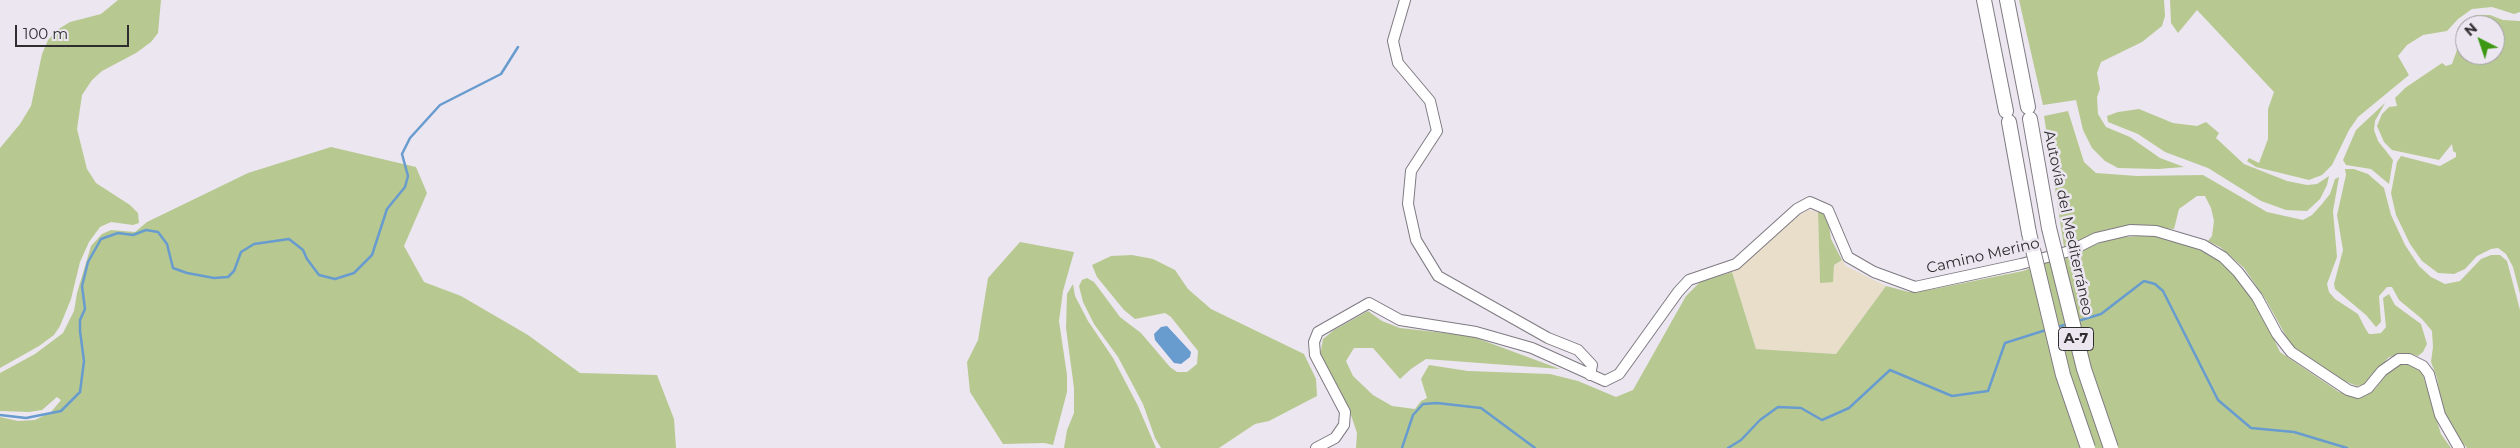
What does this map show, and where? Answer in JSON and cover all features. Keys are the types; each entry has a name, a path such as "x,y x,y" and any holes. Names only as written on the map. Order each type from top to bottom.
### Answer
{"highway":[{"name":"A-7","path":"1984,0 2008,116 2028,233 2061,367 2088,448"},
{"name":"Autovía del Mediterráneo","path":"2007,0 2050,228 2084,369 2111,448"}],"street":[{"path":"1404,0 1393,41 1398,63 1430,101 1437,131 1411,171 1408,204 1416,240 1438,276 1548,338 1578,350 1592,365 1590,375"},
{"name":"Camino Merino","path":"1316,448 1335,438 1344,425 1344,412 1315,355 1314,342 1318,332 1369,303 1400,320 1476,332 1532,348 1605,381 1619,374 1678,292 1689,280 1736,264 1797,209 1810,202 1828,210 1848,257 1874,272 1915,286 2021,264 2070,250 2096,238 2130,230 2156,230 2203,245 2224,257 2257,297 2277,334 2291,352 2348,390 2358,392 2368,388 2382,371 2399,359 2409,359 2423,366 2429,374 2440,415 2459,448"}],"shaded area":[{"path":"1808,210 1818,212 1820,283 1834,265 1842,260 1846,266 1886,286 1836,354 1756,349 1732,272 1798,216"}],"green space":[{"path":"118,0 161,0 158,33 151,42 136,53 102,71 92,80 82,95 77,129 87,169 96,183 130,205 138,213 139,223 133,225 111,222 100,227 89,242 80,262 71,299 60,326 54,335 39,346 0,368 0,148 20,124 31,106 42,54 48,40 57,30 70,22 101,14"},
{"path":"2019,0 2164,0 2165,16 2162,26 2142,42 2101,62 2097,73 2100,89 2097,97 2098,114 2106,127 2130,137 2160,158 2184,167 2158,169 2118,168 2105,161 2092,148 2083,130 2076,100 2043,105"},
{"path":"2170,0 2520,0 2520,12 2514,14 2492,7 2472,9 2464,15 2455,15 2455,22 2447,31 2423,35 2407,45 2398,56 2409,75 2358,117 2349,130 2332,165 2322,175 2309,180 2256,167 2247,161 2249,158 2259,163 2268,139 2268,109 2274,92 2197,10 2178,33 2171,23"},
{"path":"2505,20 2520,21 2520,294 2513,267 2506,254 2498,248 2491,249 2477,256 2465,269 2454,274 2438,273 2422,261 2410,244 2396,215 2391,193 2397,162 2401,156 2440,166 2456,157 2456,153 2453,151 2452,144 2439,160 2392,150 2384,142 2377,126 2382,114 2389,107 2397,106 2395,98 2405,88 2442,63 2446,66 2452,64 2455,56 2455,65 2505,65"},
{"path":"2385,103 2375,121 2374,130 2378,141 2393,160 2389,184 2371,169 2346,165 2343,160 2356,130"},
{"path":"2139,109 2173,123 2197,126 2206,122 2219,133 2216,138 2244,164 2287,181 2307,185 2317,184 2329,176 2327,185 2320,199 2307,211 2286,210 2261,201 2208,168 2165,152 2138,134 2108,122 2107,116 2118,112"},
{"path":"2068,111 2084,162 2096,173 2137,176 2203,175 2267,212 2303,220 2312,215 2322,204 2330,194 2335,179 2339,177 2333,211 2337,257 2327,284 2329,292 2335,299 2358,314 2369,334 2381,333 2386,327 2383,298 2389,294 2395,305 2421,324 2427,344 2423,352 2418,356 2411,354 2389,357 2365,384 2357,386 2342,380 2291,345 2266,300 2244,268 2220,247 2208,241 2212,236 2214,221 2211,208 2205,196 2197,196 2179,209 2174,229 2123,226 2101,231 2064,247 2044,116"},
{"path":"331,147 416,167 427,193 404,246 424,282 461,296 528,335 580,373 657,375 674,419 676,448 0,448 0,417 18,421 35,420 51,412 61,400 57,397 42,410 29,412 0,411 0,373 35,354 63,333 74,311 77,293 91,246 102,234 111,230 135,232 147,222 248,173"},
{"path":"2345,169 2354,169 2368,174 2384,188 2391,215 2405,245 2419,266 2431,277 2445,284 2460,281 2481,259 2491,255 2500,255 2507,261 2520,310 2520,448 2467,448 2452,431 2441,402 2437,378 2431,362 2433,347 2432,331 2422,319 2399,300 2392,287 2387,287 2379,296 2381,322 2376,327 2366,315 2335,289 2334,284 2343,250 2337,215 2346,175"},
{"path":"1818,212 1822,212 1828,218 1831,239 1842,260 1834,265 1833,282 1820,283"},
{"path":"2150,235 2184,243 2211,255 2230,270 2254,297 2280,352 2339,392 2357,397 2365,396 2376,388 2391,368 2401,364 2410,365 2422,372 2441,434 2451,448 1356,448 1357,433 1350,412 1320,355 1323,339 1334,330 1368,311 1382,321 1400,328 1471,336 1560,369 1426,359 1400,379 1373,348 1354,348 1346,361 1353,376 1373,395 1392,406 1415,409 1421,401 1427,398 1421,379 1429,365 1468,371 1550,374 1578,381 1616,397 1633,390 1686,296 1700,282 1732,272 1756,349 1836,354 1886,286 1909,292 1934,289 2023,271 2114,238"},
{"path":"1020,242 1074,252 1063,291 1059,321 1067,375 1067,392 1053,445 1045,443 1003,444 970,392 967,362 978,340 988,278"},
{"path":"1132,255 1153,259 1175,270 1188,289 1211,309 1304,354 1316,379 1317,396 1269,421 1255,424 1219,448 1161,448 1155,438 1143,404 1118,357 1094,324 1083,302 1079,286 1082,280 1087,278 1094,282 1120,317 1141,333 1170,367 1177,372 1187,372 1197,364 1198,351 1171,317 1165,313 1135,319 1124,310 1097,277 1092,265 1111,256"},
{"path":"1073,284 1075,296 1088,321 1113,358 1138,406 1156,448 1064,448 1067,430 1074,413 1074,388 1066,328 1067,294"}],"water":[{"path":"1167,326 1191,352 1190,357 1181,364 1174,363 1155,340 1154,334 1161,327"}],"waterway":[{"path":"0,415 26,418 61,411 80,392 84,361 80,320 85,309 82,286 88,262 101,239 118,233 133,235 146,230 158,232 167,244 173,268 187,273 214,278 228,277 234,271 241,252 254,244 289,239 303,250 319,275 335,279 354,273 372,255 387,209 405,187 408,176 402,154 410,138 440,105 501,74 518,47"},
{"path":"2078,321 2101,314 2144,281 2155,284 2163,291 2218,400 2251,428 2294,432 2347,448"},
{"path":"2057,327 2068,324"},
{"path":"1728,448 1741,440 1760,420 1778,407 1801,408 1822,420 1849,408 1890,370 1952,396 1988,391 2005,343 2046,330"},
{"path":"1402,448 1413,415 1423,404 1437,403 1481,408 1535,448"}]}
